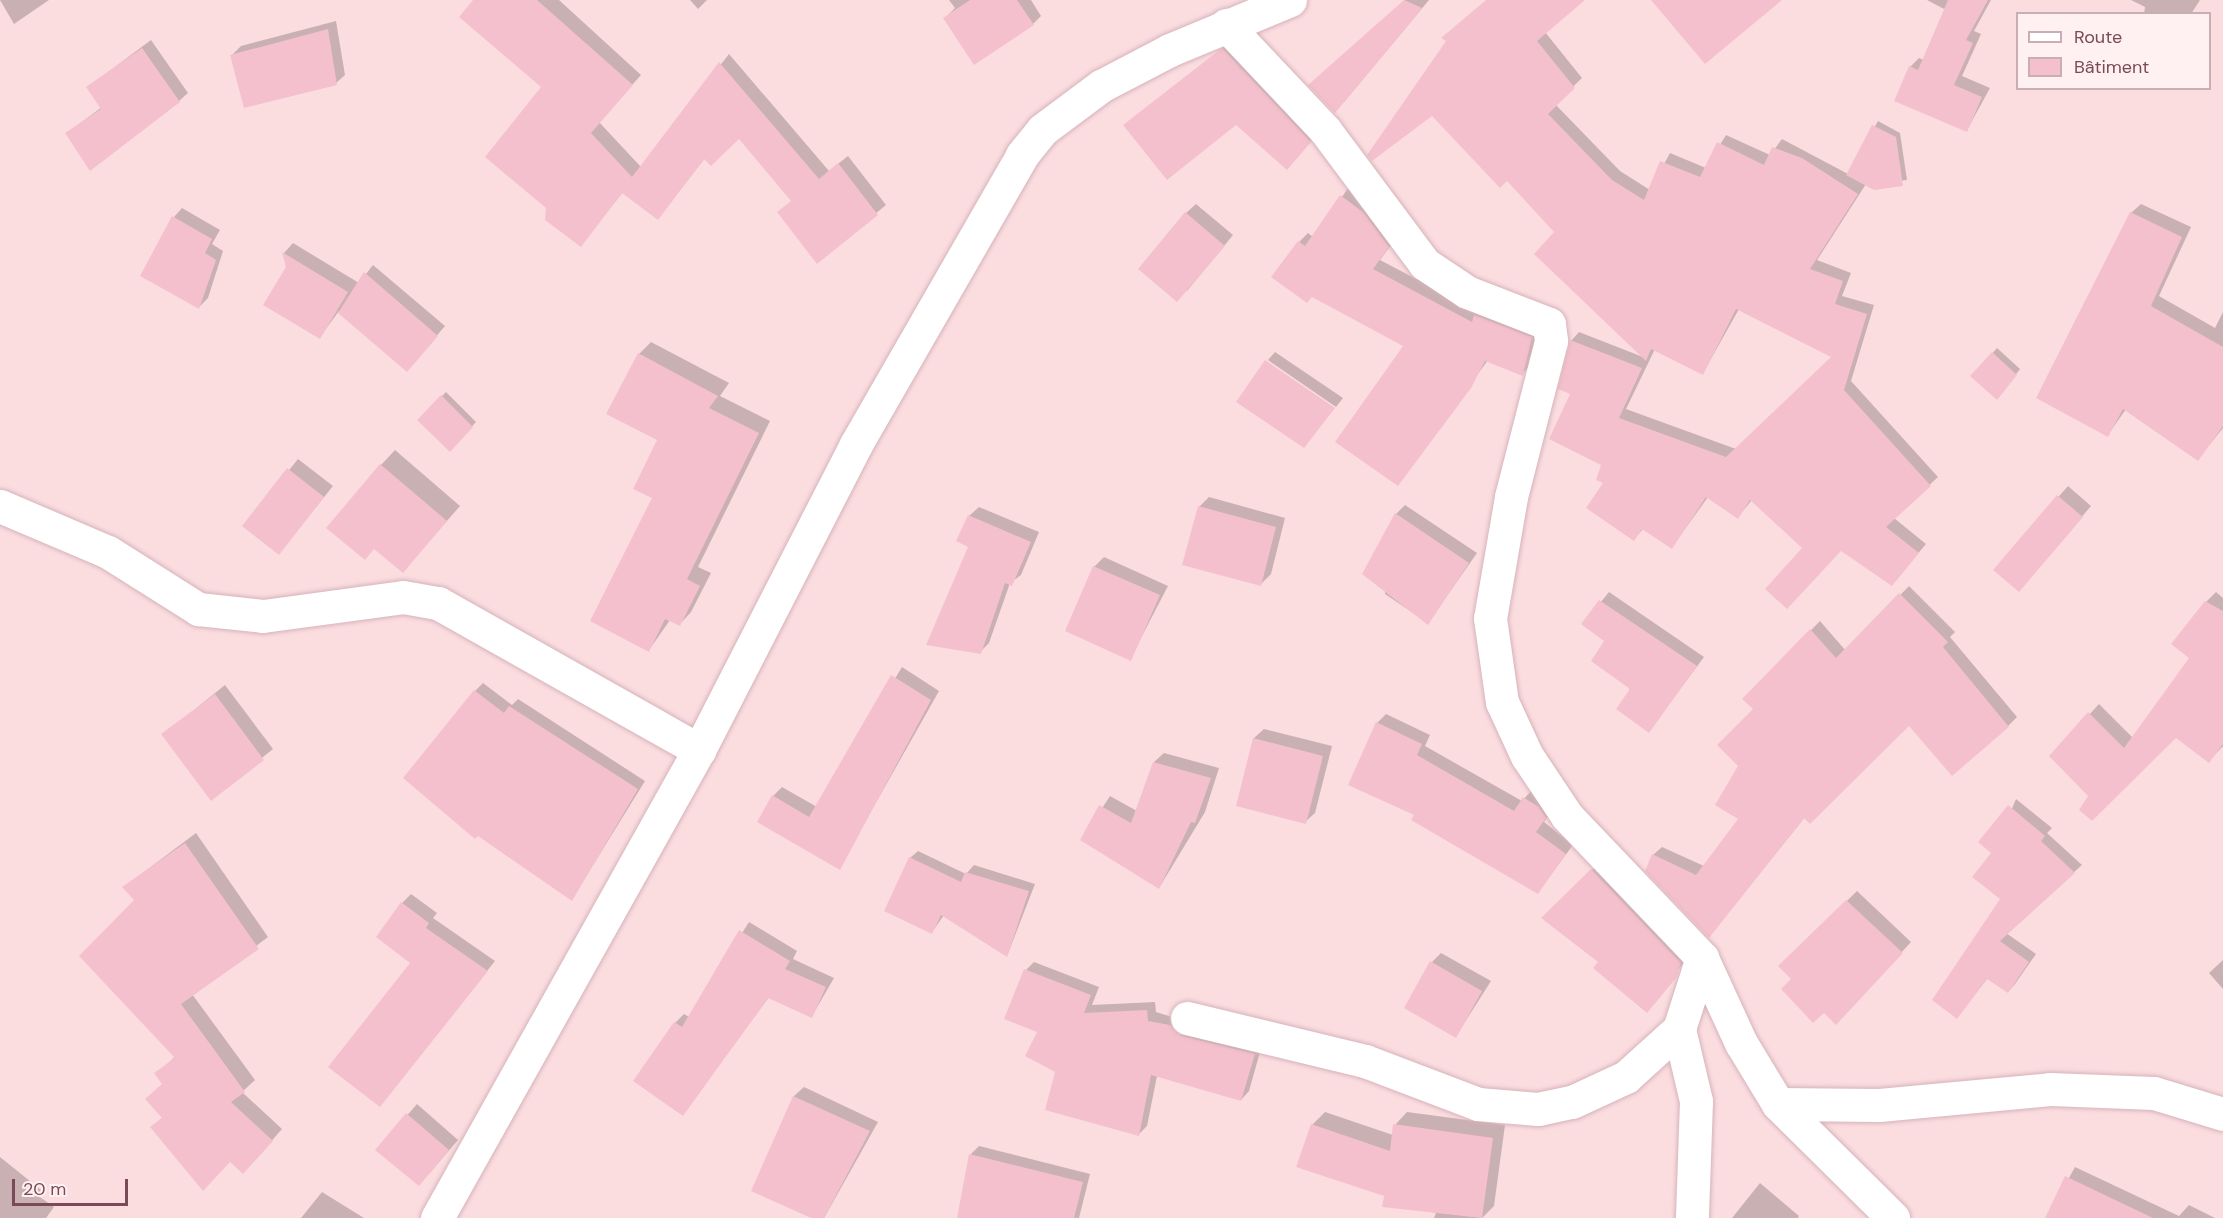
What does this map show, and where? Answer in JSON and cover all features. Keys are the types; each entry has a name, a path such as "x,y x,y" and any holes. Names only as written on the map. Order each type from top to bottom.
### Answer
{"street":[{"path":"437,1218 699,750 855,446 1022,155 1042,130 1101,86 1226,25 1290,0"},
{"path":"1226,25 1325,130 1425,264 1467,292 1549,324 1551,341 1511,497 1490,618 1502,702 1527,756 1567,816 1702,958 1741,1043 1778,1104 1893,1218"},
{"path":"0,506 108,552 198,609 263,616 403,597 438,603 699,750"},
{"path":"1187,1018 1365,1061 1478,1104 1538,1109 1572,1102 1626,1077 1679,1029 1702,958"},
{"path":"1679,1029 1696,1101 1692,1218"},
{"path":"1778,1104 1879,1106 2050,1089 2154,1093 2223,1114"}],"shaded area":[{"path":"0,0 2223,0 2223,1218 0,1218"}],"building":[{"path":"473,0 537,0 633,85 591,133 632,177 719,62 819,179 838,163 878,215 817,264 777,212 791,201 739,139 711,166 704,159 658,220 622,193 581,247 545,220 546,208 485,157 541,87 459,17"},
{"path":"970,0 1017,0 1034,25 974,65 943,18"},
{"path":"1404,0 1422,8 1335,113 1308,85"},
{"path":"1486,0 1585,0 1537,41 1575,88 1548,114 1612,180 1644,200 1660,161 1700,177 1717,142 1764,165 1772,147 1802,158 1858,194 1810,269 1843,281 1835,304 1867,314 1844,390 1931,486 1886,527 1919,553 1892,586 1841,551 1787,609 1765,589 1802,548 1750,500 1738,519 1706,497 1672,549 1642,529 1634,541 1586,508 1603,483 1596,480 1601,465 1549,439 1570,394 1558,389 1570,340 1642,368 1619,418 1726,457 1831,357 1736,309 1703,375 1651,349 1646,361 1534,254 1554,232 1507,181 1500,188 1432,116 1372,161 1367,155 1446,41 1441,38"},
{"path":"1651,0 1782,0 1705,64"},
{"path":"1948,0 1988,0 1966,40 1973,43 1954,85 1982,97 1967,132 1894,101 1909,66 1918,70"},
{"path":"328,29 337,85 244,108 230,55"},
{"path":"142,48 180,102 90,171 65,133 101,109 86,87"},
{"path":"1222,48 1311,142 1287,170 1236,125 1167,180 1123,125"},
{"path":"1872,125 1896,137 1903,186 1874,190 1846,175"},
{"path":"1340,195 1363,212 1389,247 1373,269 1472,322 1474,315 1532,337 1523,376 1485,361 1471,388 1398,486 1335,442 1403,346 1312,297 1307,303 1271,277 1298,241 1305,246"},
{"path":"1185,212 1225,246 1177,302 1138,269"},
{"path":"2130,212 2182,237 2151,306 2223,347 2223,426 2198,461 2123,409 2108,437 2036,398"},
{"path":"172,216 212,239 205,253 216,260 199,309 140,276"},
{"path":"282,252 348,292 320,339 263,305 286,267"},
{"path":"364,272 438,336 407,372 338,313"},
{"path":"1992,352 2017,375 1997,400 1970,376"},
{"path":"638,353 718,396 709,408 759,433 687,579 700,586 680,626 665,619 649,652 590,621 652,498 633,489 657,440 606,414"},
{"path":"1265,360 1335,408 1304,448 1236,402"},
{"path":"441,395 473,427 450,452 417,420"},
{"path":"380,464 447,521 403,573 374,549 365,560 326,528"},
{"path":"287,468 324,497 279,555 242,526"},
{"path":"2057,495 2083,517 2019,592 1993,570"},
{"path":"1198,506 1276,527 1261,586 1182,565"},
{"path":"1395,513 1469,563 1428,625 1362,574"},
{"path":"968,515 1031,542 1012,586 1005,583 981,654 926,645 968,547 956,541"},
{"path":"1093,566 1160,595 1131,661 1065,631"},
{"path":"1899,593 1948,642 1943,647 2009,727 1952,776 1909,726 1810,824 1804,818 1709,938 1645,871 1652,854 1696,875 1738,819 1715,805 1738,766 1717,745 1753,709 1742,699 1810,629 1836,658"},
{"path":"1599,600 1697,666 1649,733 1616,709 1630,689 1591,661 1604,641 1581,624"},
{"path":"2205,601 2223,611 2223,744 2209,763 2176,738 2092,821 2079,810 2088,796 2049,756 2088,712 2124,748 2189,658 2171,644"},
{"path":"891,675 931,700 840,870 757,822 772,795 809,817"},
{"path":"474,690 504,713 509,706 638,789 572,901 478,836 475,839 403,778"},
{"path":"215,694 264,760 211,801 161,734"},
{"path":"1376,722 1422,744 1417,755 1514,811 1523,797 1539,807 1546,818 1536,832 1566,854 1538,894 1411,820 1414,815 1348,785"},
{"path":"1253,738 1323,756 1306,824 1236,806"},
{"path":"1153,762 1211,778 1195,823 1191,822 1159,889 1080,840 1099,805 1131,823"},
{"path":"2008,805 2045,836 2041,841 2075,873 2000,941 2029,962 2008,993 1987,979 1957,1019 1932,1000 2000,899 1972,877 1991,853 1978,842"},
{"path":"185,843 259,949 181,1004 245,1092 231,1102 273,1141 243,1174 230,1162 203,1191 150,1127 162,1118 145,1099 162,1084 154,1073 175,1058 79,956 134,900 122,887"},
{"path":"909,857 961,882 965,872 1029,891 1007,957 941,915 932,934 884,911"},
{"path":"1591,869 1681,963 1676,978 1647,1013 1593,968 1598,962 1541,918"},
{"path":"1846,900 1903,953 1836,1025 1824,1013 1813,1023 1781,989 1791,979 1778,966"},
{"path":"401,902 429,923 426,928 488,971 380,1107 328,1067 410,963 376,937"},
{"path":"739,930 790,961 785,969 826,987 812,1018 768,998 683,1116 633,1081 674,1022 682,1027"},
{"path":"1430,961 1482,991 1456,1038 1404,1008"},
{"path":"1024,969 1091,995 1084,1013 1147,1010 1148,1021 1170,1025 1182,1036 1255,1054 1241,1101 1151,1075 1139,1136 1045,1110 1055,1072 1025,1056 1037,1032 1004,1019"},
{"path":"793,1096 870,1131 824,1218 811,1218 751,1191"},
{"path":"406,1113 449,1150 419,1186 375,1150"},
{"path":"1311,1124 1390,1151 1393,1124 1493,1138 1482,1218 1382,1207 1384,1196 1296,1167"},
{"path":"969,1154 1083,1182 1074,1218 957,1218"},
{"path":"2065,1176 2153,1218 2045,1218"}]}
